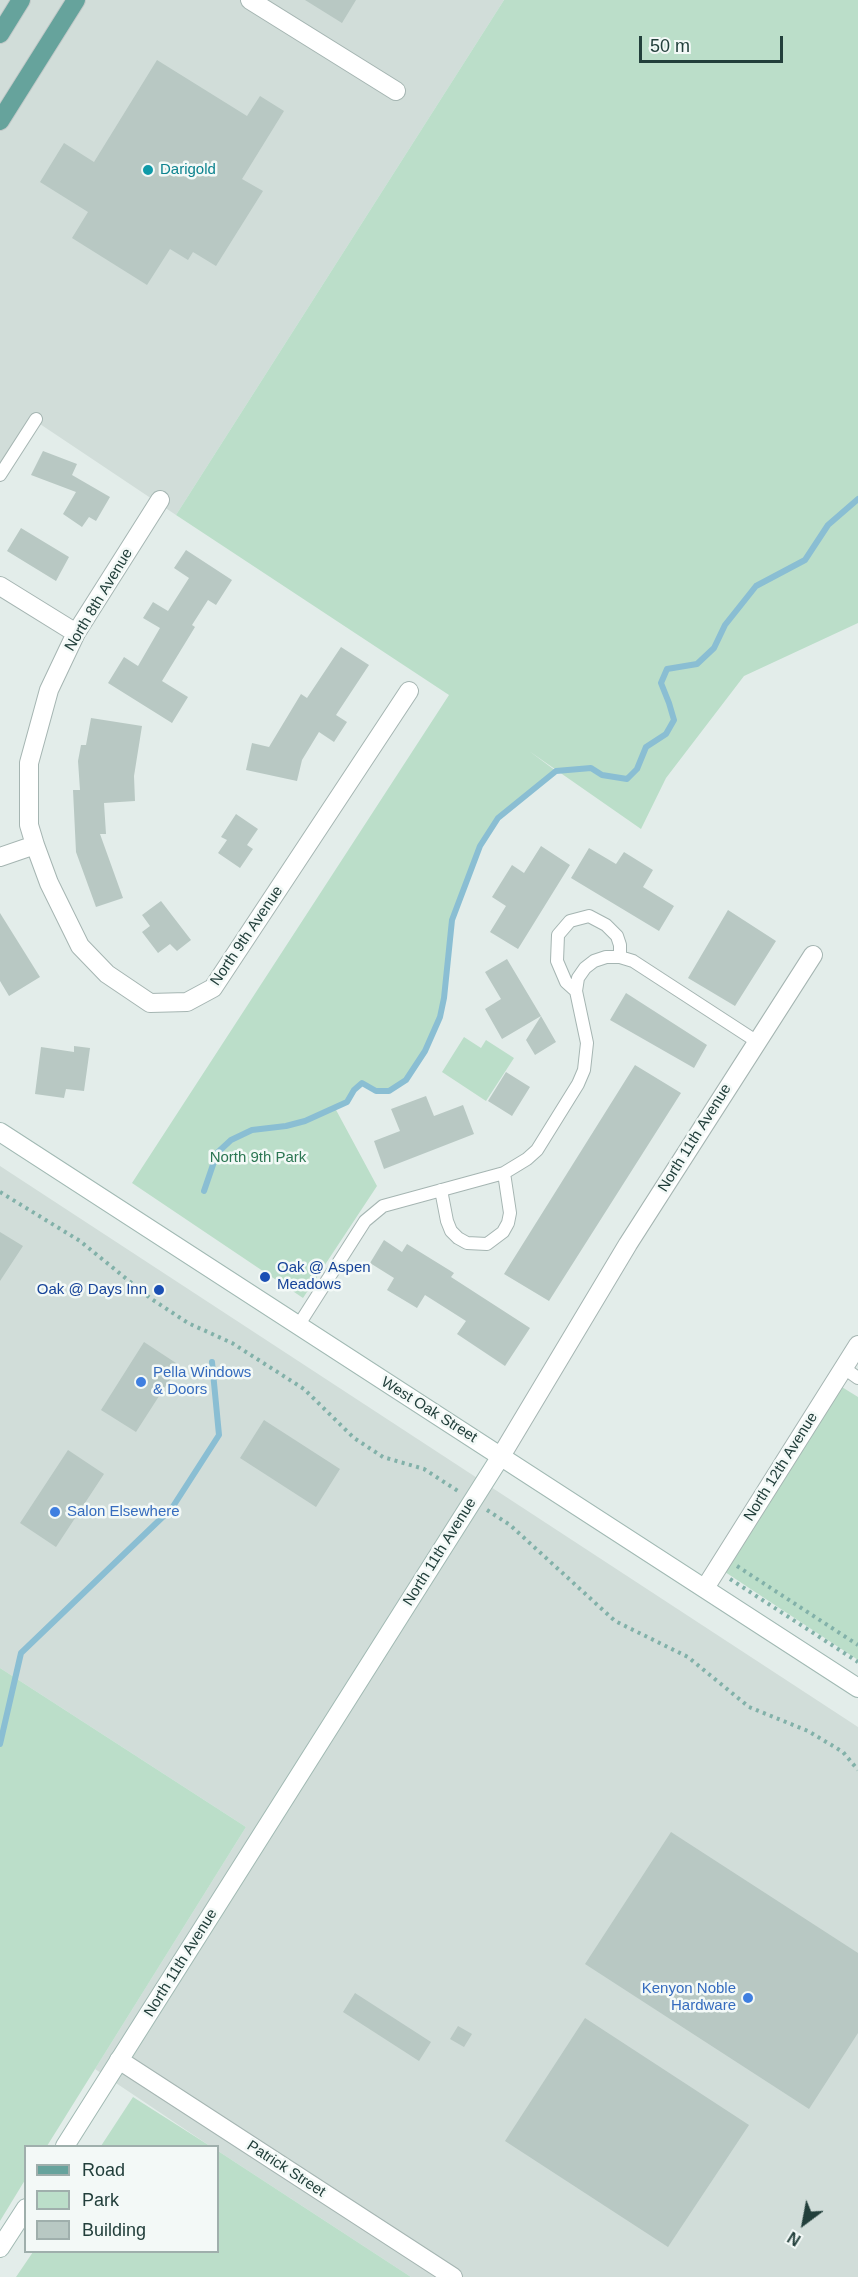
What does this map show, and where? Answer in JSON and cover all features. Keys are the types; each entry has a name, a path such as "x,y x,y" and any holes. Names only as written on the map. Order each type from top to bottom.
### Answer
{"main road":[{"path":"0,34 21,0"},
{"path":"0,121 76,0"}],"street":[{"path":"250,0 396,91"},
{"name":"North 8th Avenue","path":"35,845 29,825 29,763 49,690 76,633 160,500"},
{"path":"0,586 76,633"},
{"name":"North 9th Avenue","path":"35,845 49,883 80,946 107,974 150,1002 187,1002 213,988 409,691"},
{"path":"0,857 35,845"},
{"name":"North 11th Avenue","path":"65,2145 473,1500 628,1244 813,955"},
{"name":"West Oak Street","path":"0,1132 858,1688"},
{"name":"North 12th Avenue","path":"705,1588 851,1373 858,1346"},
{"name":"Patrick Street","path":"119,2060 453,2277"},
{"path":"0,2248 24,2211"}],"lane":[{"path":"0,475 36,419"},
{"path":"576,990 566,982 556,961 558,935 570,921 589,916 606,925 617,936 620,957"},
{"path":"298,1326 365,1221 383,1206 504,1173 527,1160 537,1150 578,1084 587,1058 576,990 578,978 594,961 606,957 620,957 633,962 756,1041"},
{"path":"441,1190 451,1230 467,1243 487,1244 503,1232 508,1223 510,1213 504,1173"}],"path":[{"path":"0,1192 80,1241 150,1298 178,1317 232,1343 304,1389 354,1438 383,1457 423,1469 510,1525 615,1621 688,1658 749,1707 808,1731 843,1752 858,1770"},
{"path":"720,1564 858,1645"},
{"path":"720,1564 858,1662"}],"shaded area":[{"path":"0,0 504,0 176,515 37,422 0,478"},
{"path":"0,1166 858,1727 858,2277 411,2277 219,2152 219,2145 209,2145 95,2069 246,1827 0,1668"}],"green space":[{"name":"North 9th Park","path":"504,0 858,0 858,623 744,676 666,778 641,829 529,751 556,771 498,818 480,846 452,920 444,998 440,1017 425,1051 406,1080 389,1091 376,1091 362,1084 354,1090 347,1102 335,1108 377,1186 303,1298 132,1183 449,695 176,515"},
{"path":"464,1037 481,1048 486,1040 514,1058 486,1101 442,1072"},
{"path":"837,1384 858,1397 858,1660 722,1570"},
{"path":"0,1668 246,1827 48,2145 24,2145 24,2182 0,2221"},
{"path":"133,2097 208,2145 102,2145"},
{"path":"219,2152 411,2277 16,2277 32,2253 219,2253"}],"building":[{"path":"305,0 356,0 342,23"},
{"name":"Darigold","path":"157,60 247,116 260,96 284,111 242,179 263,191 216,266 193,252 188,260 170,249 147,285 72,238 88,212 40,182 64,143 94,162"},
{"path":"43,451 77,464 72,475 110,497 96,521 89,517 82,527 63,514 76,492 31,475"},
{"path":"21,528 69,557 56,581 7,551"},
{"path":"186,550 232,580 216,605 208,600 192,625 195,627 162,681 188,697 172,723 108,683 124,657 138,666 160,628 143,618 153,602 168,611 189,578 174,568"},
{"path":"341,647 369,665 336,715 347,722 334,742 319,732 302,760 297,781 246,770 252,743 269,747 301,694 307,698"},
{"path":"91,718 142,726 134,776 135,801 104,803 106,834 100,834 123,898 96,907 76,852 73,790 80,790 78,761 81,745 86,745"},
{"path":"236,814 258,829 247,845 253,849 240,868 218,853 227,840 221,837"},
{"path":"541,846 570,865 518,949 490,932 506,906 492,897 512,865 524,873"},
{"path":"589,848 616,864 624,852 653,870 643,887 674,906 659,931 571,878"},
{"path":"161,901 191,940 177,951 170,944 158,953 142,932 150,926 142,915"},
{"path":"728,910 776,941 735,1006 688,978"},
{"path":"0,913 40,977 9,996 0,981"},
{"path":"507,959 541,1016 502,1039 485,1009 501,999 485,972"},
{"path":"626,993 707,1045 694,1068 610,1020"},
{"path":"541,1016 556,1042 535,1055 526,1040"},
{"path":"74,1046 90,1048 84,1091 66,1089 64,1098 35,1094 41,1047 74,1052"},
{"path":"635,1065 681,1093 549,1301 504,1274"},
{"path":"506,1072 530,1087 512,1116 488,1101"},
{"path":"426,1096 434,1116 463,1105 474,1134 384,1169 374,1141 400,1131 391,1109"},
{"path":"0,1232 23,1246 0,1281"},
{"path":"384,1240 402,1252 407,1244 454,1273 451,1277 530,1328 505,1366 457,1334 466,1321 425,1295 417,1308 387,1290 394,1278 370,1263"},
{"path":"144,1342 179,1365 136,1432 101,1410"},
{"path":"264,1420 340,1469 316,1507 240,1458"},
{"path":"68,1450 104,1474 56,1547 20,1523"},
{"name":"Kenyon Noble Hardware","path":"671,1832 858,1953 858,2033 809,2109 585,1964"},
{"path":"355,1993 431,2042 419,2061 343,2012"},
{"name":"Kenyon Noble Hardware","path":"585,2018 749,2125 668,2247 505,2141"},
{"path":"458,2026 472,2034 464,2047 450,2039"}],"waterway":[{"path":"204,1191 217,1153 231,1140 252,1130 305,1121 347,1102 354,1090 362,1083 376,1091 389,1091 406,1080 425,1051 440,1017 452,920 480,846 498,818 556,771 591,768 602,775 627,779 637,769 646,747 666,734 674,720 661,683 667,669 697,664 714,648 725,625 756,586 805,560 828,525 858,499"},
{"path":"0,1744 21,1653 172,1508 219,1435 212,1362"}],"place":[{"name":"Darigold","path":"148,170"},
{"name":"Oak @ Aspen Meadows","path":"265,1277"},
{"name":"Oak @ Days Inn","path":"159,1290"},
{"name":"Pella Windows & Doors","path":"141,1382"},
{"name":"Salon Elsewhere","path":"55,1512"},
{"name":"Kenyon Noble Hardware","path":"748,1998"}]}
